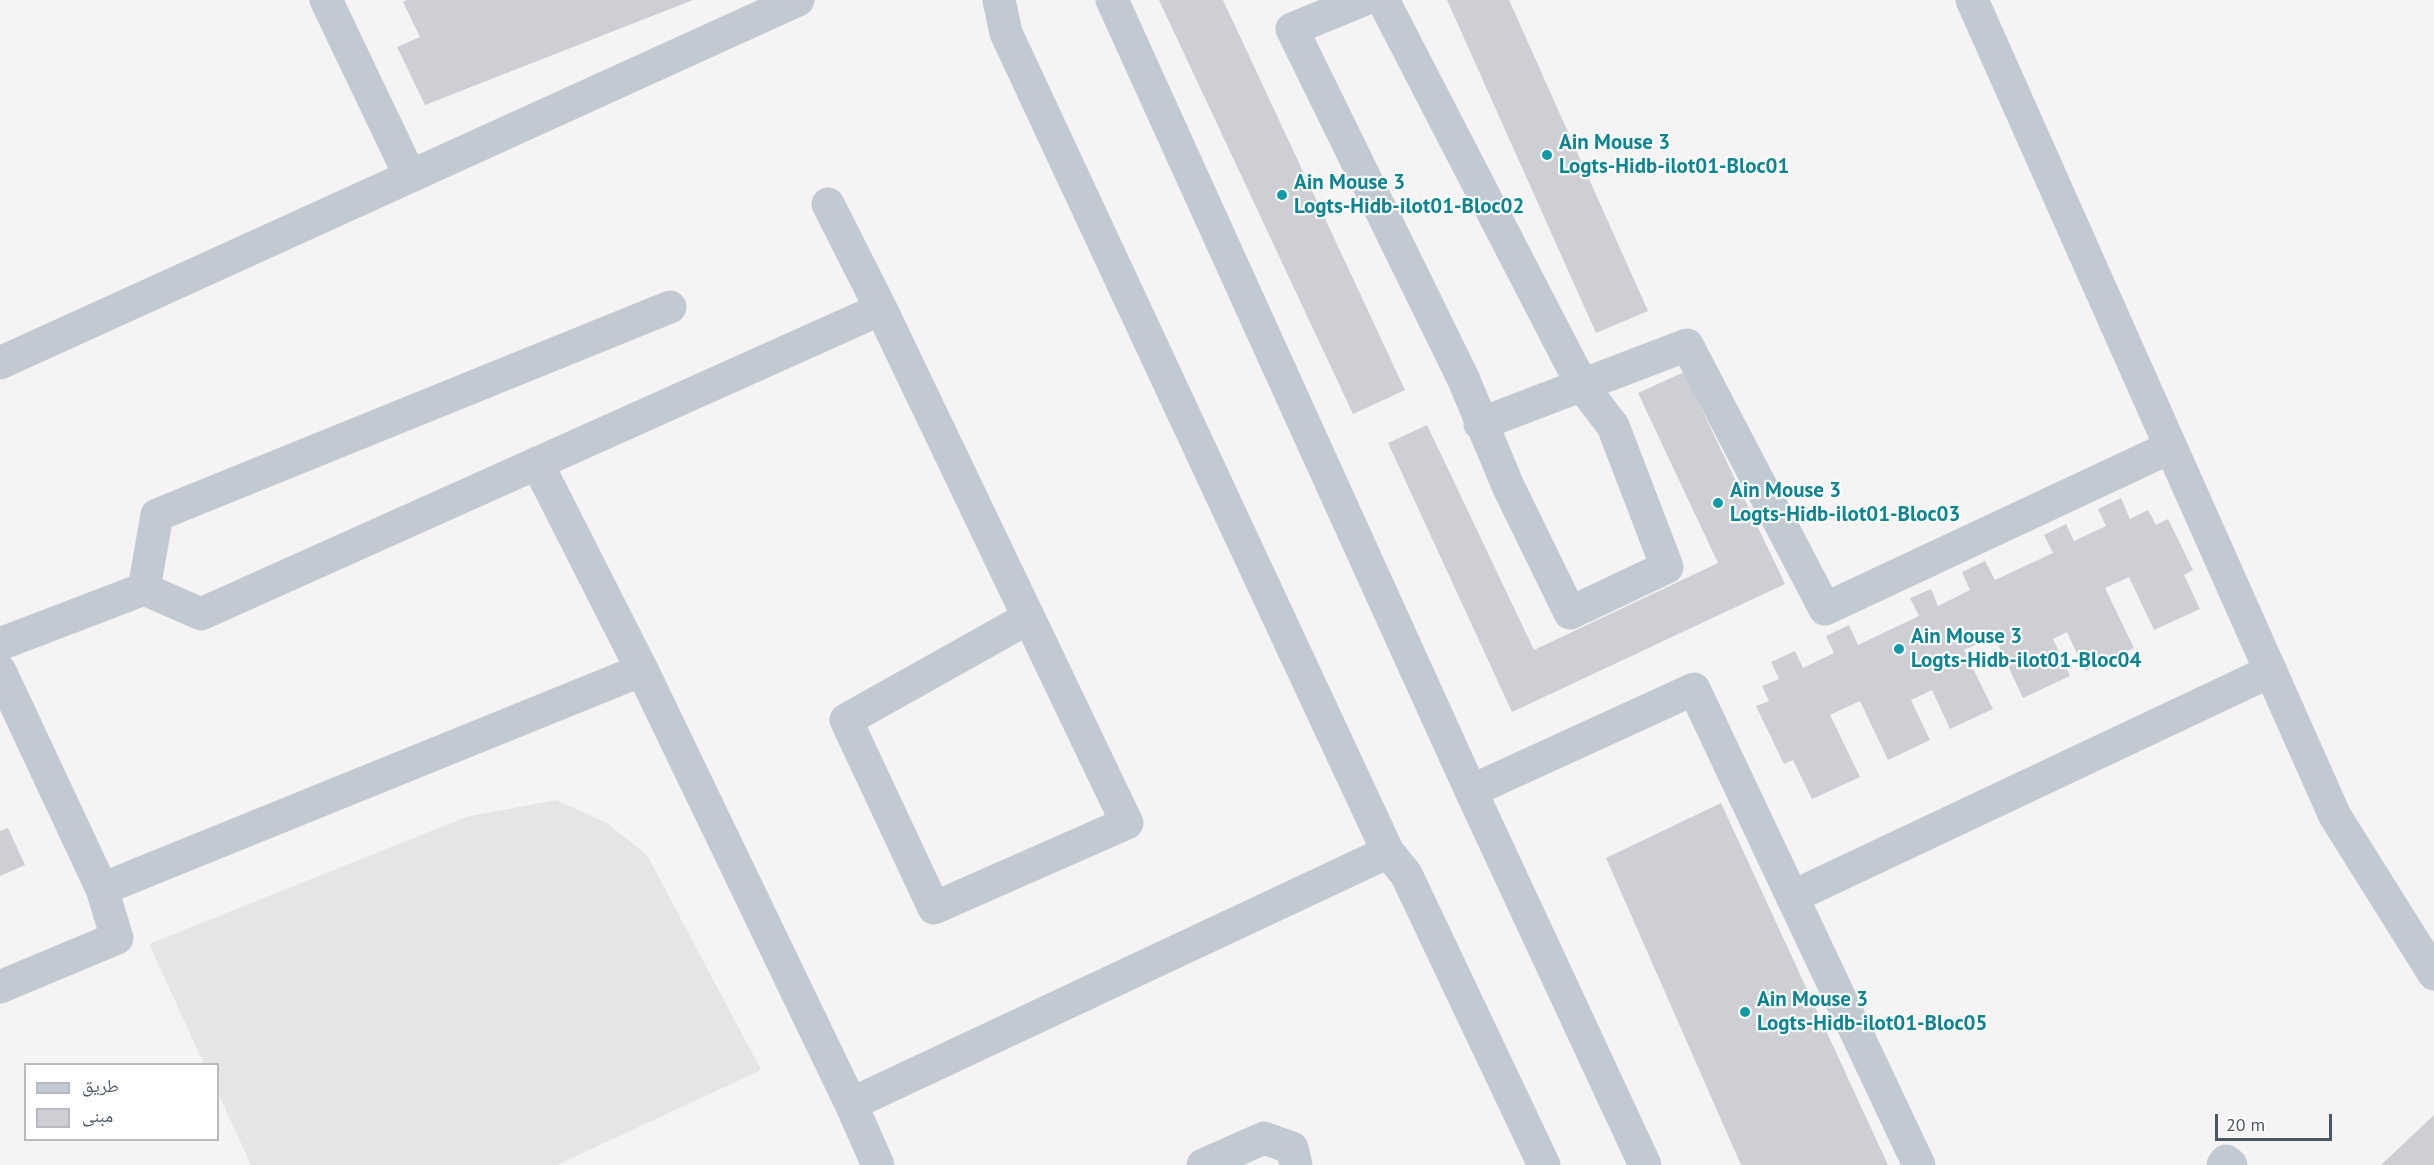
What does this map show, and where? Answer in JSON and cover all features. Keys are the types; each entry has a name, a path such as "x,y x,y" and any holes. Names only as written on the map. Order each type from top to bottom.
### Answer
{"street":[{"path":"326,0 410,176"},
{"path":"0,363 798,0"},
{"path":"999,0 1005,33 1388,852 1406,874 1544,1165"},
{"path":"1112,0 1471,791 1645,1165"},
{"path":"1363,0 1292,29 1463,378 1480,424 1570,613 1667,567 1613,426 1583,387 1383,0"},
{"path":"1972,0 2335,816 2434,974"},
{"path":"828,204 881,309 1127,823 934,908 846,720 1028,618"},
{"path":"144,589 157,515 670,307"},
{"path":"0,644 144,589 201,614 881,309"},
{"path":"1480,424 1583,387 1687,345 1825,609 2171,447"},
{"path":"537,463 642,670 851,1104 878,1165"},
{"path":"102,889 642,670"},
{"path":"0,671 102,889 117,938 0,987"},
{"path":"1792,897 2271,671"},
{"path":"1471,791 1694,689 1918,1165"},
{"path":"851,1104 1388,852"},
{"path":"1203,1165 1264,1138 1292,1148 1296,1165"},
{"path":"2223,1165 2226,1161 2231,1165"}],"shaded area":[{"path":"556,800 607,823 647,855 761,1070 557,1165 251,1165 219,1095 219,1063 204,1063 149,944 466,817"}],"building":[{"path":"406,0 693,0 425,105 397,47 420,37 403,2"},
{"name":"Ain Mouse 3 Logts-Hidb-ilot01-Bloc02","path":"1159,0 1223,0 1405,390 1353,414"},
{"name":"Ain Mouse 3 Logts-Hidb-ilot01-Bloc01","path":"1447,0 1509,0 1648,311 1596,333"},
{"name":"Ain Mouse 3 Logts-Hidb-ilot01-Bloc03","path":"1684,372 1785,584 1512,712 1388,443 1427,425 1534,650 1718,563 1638,393"},
{"name":"Ain Mouse 3 Logts-Hidb-ilot01-Bloc04","path":"2121,498 2130,519 2148,510 2156,525 2168,519 2193,570 2184,575 2200,609 2154,630 2129,577 2105,588 2134,648 2085,671 2067,632 2053,639 2070,676 2023,698 1994,636 1964,650 1993,709 1950,729 1932,690 1911,700 1930,740 1888,760 1860,701 1830,715 1860,777 1812,799 1793,760 1784,764 1756,706 1769,701 1762,686 1779,679 1771,662 1795,651 1803,668 1834,653 1826,636 1849,625 1858,645 1919,616 1910,598 1931,589 1938,606 1970,590 1962,572 1985,561 1995,580 2053,553 2044,535 2066,524 2074,541 2106,526 2098,509"},
{"name":"Ain Mouse 3 Logts-Hidb-ilot01-Bloc05","path":"1721,803 1888,1165 1741,1165 1606,858"},
{"path":"8,828 25,865 0,876 0,831"},
{"path":"2434,1115 2434,1165 2381,1165"}],"place":[{"name":"Ain Mouse 3 Logts-Hidb-ilot01-Bloc01","path":"1547,155"},
{"name":"Ain Mouse 3 Logts-Hidb-ilot01-Bloc02","path":"1282,195"},
{"name":"Ain Mouse 3 Logts-Hidb-ilot01-Bloc03","path":"1718,503"},
{"name":"Ain Mouse 3 Logts-Hidb-ilot01-Bloc04","path":"1899,649"},
{"name":"Ain Mouse 3 Logts-Hidb-ilot01-Bloc05","path":"1745,1012"}]}
